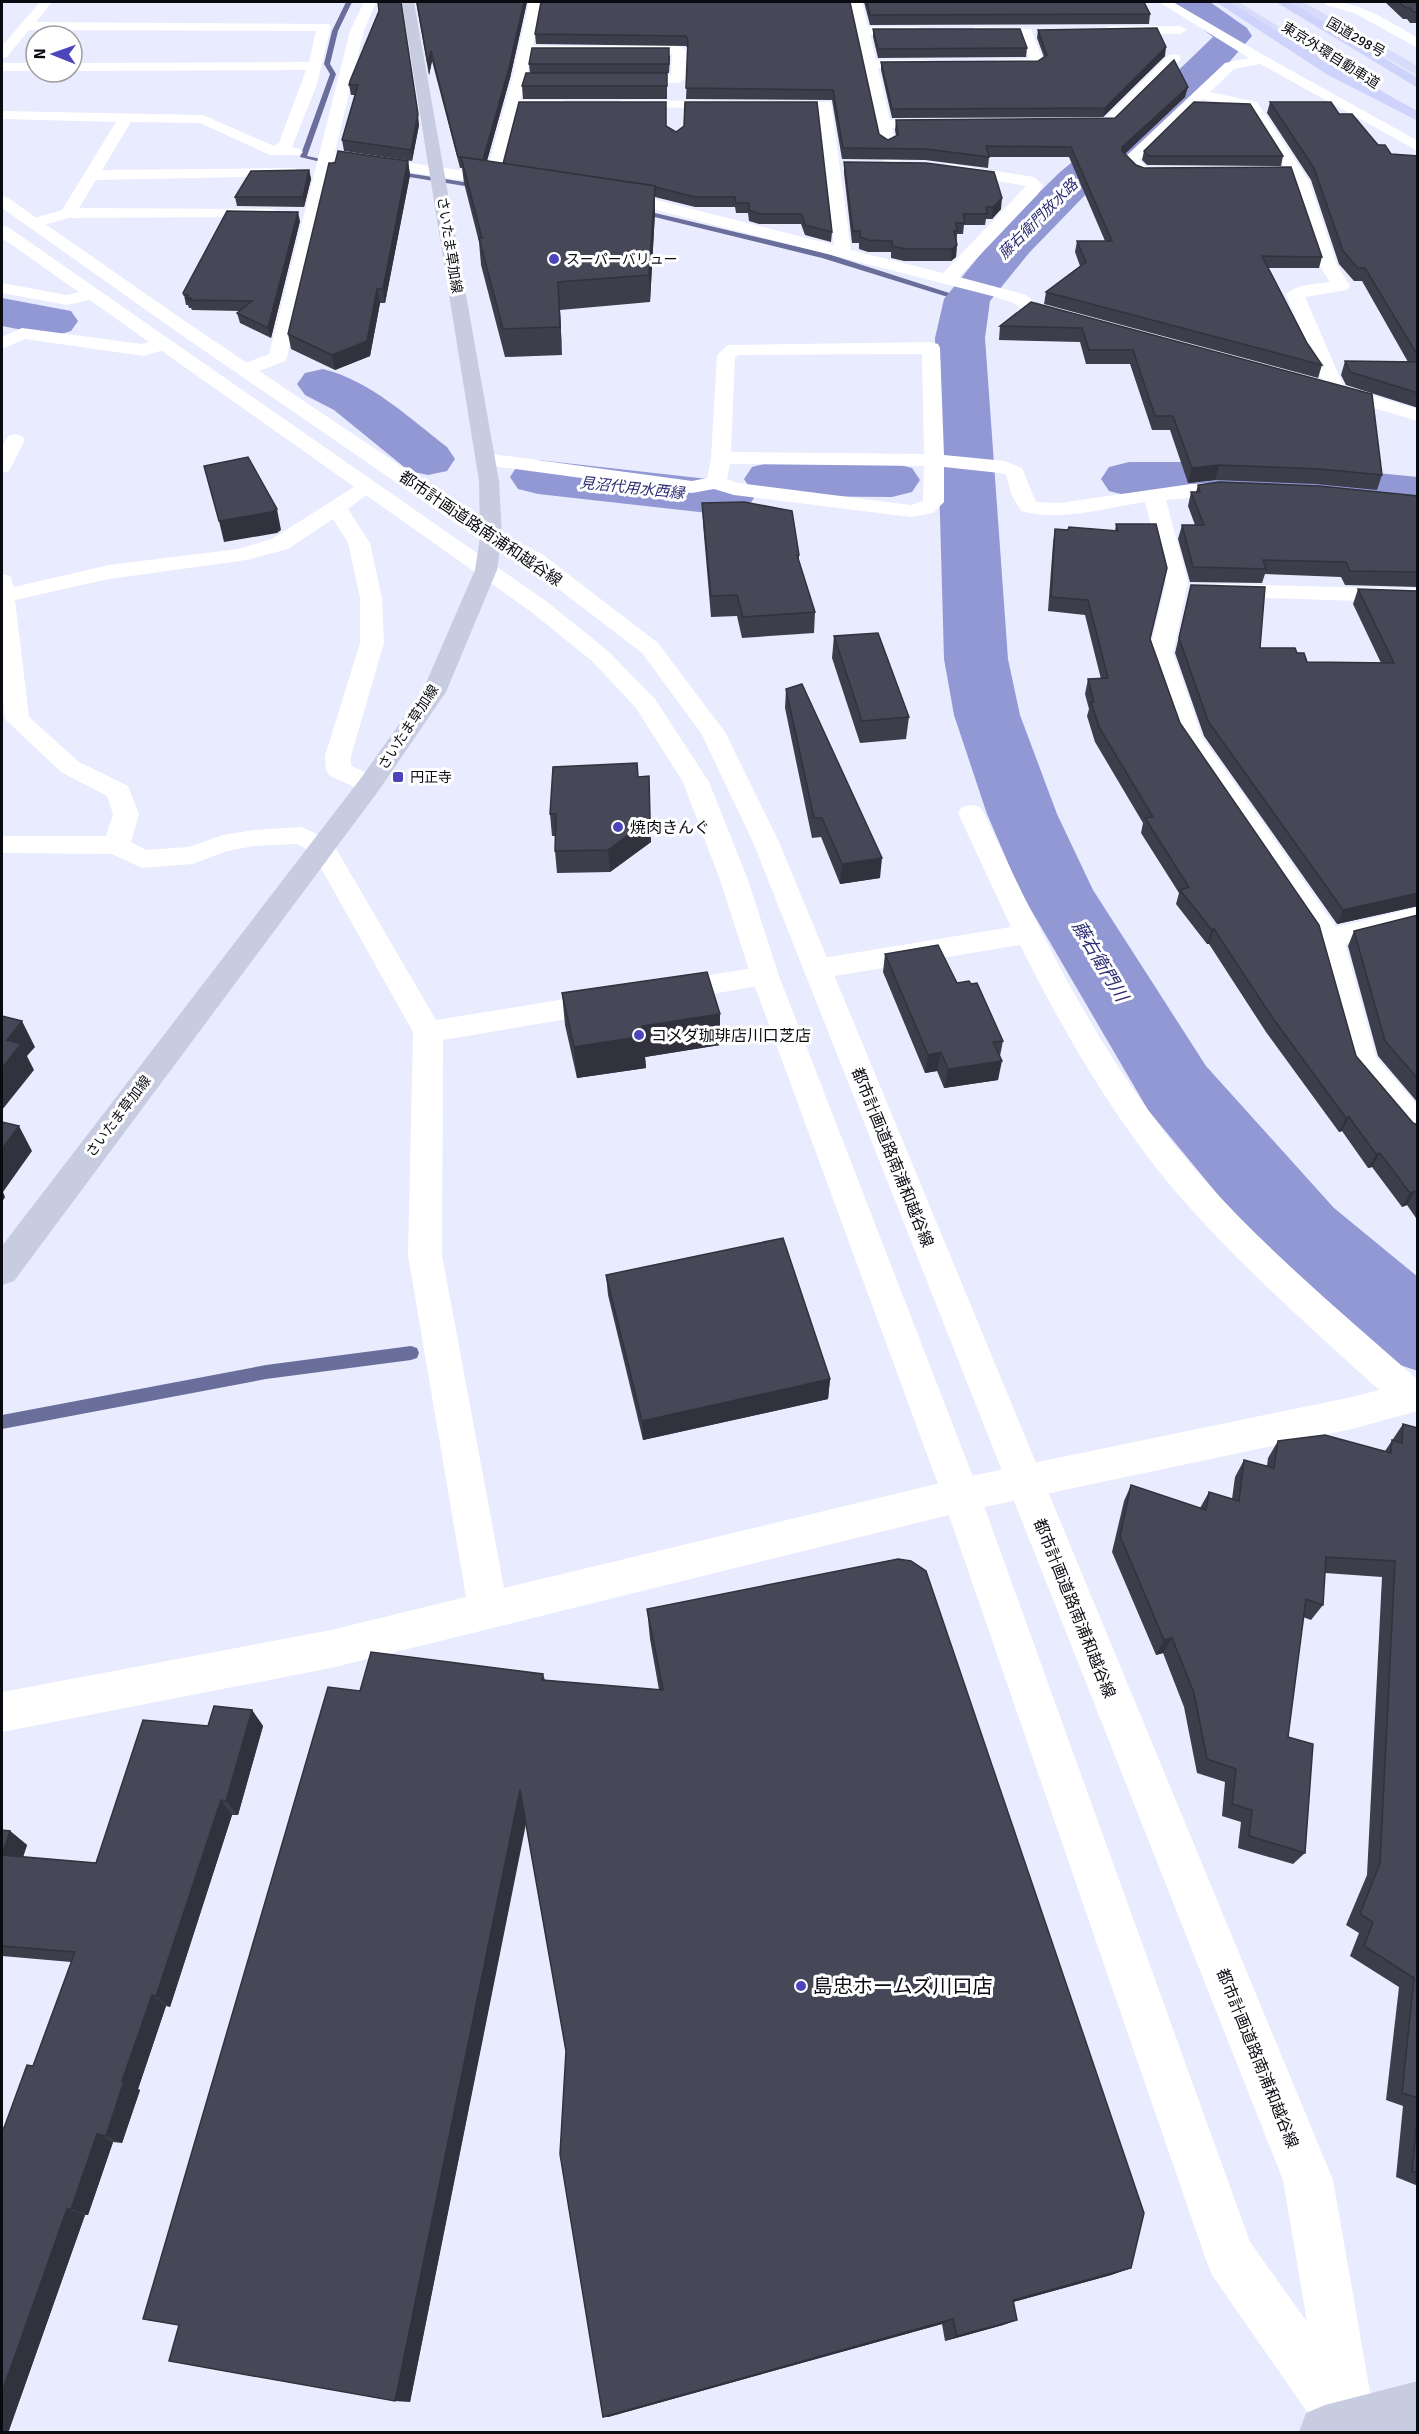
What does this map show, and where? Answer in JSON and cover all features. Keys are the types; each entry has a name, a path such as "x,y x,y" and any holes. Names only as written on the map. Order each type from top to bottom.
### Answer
{"highway":[{"path":"1222,2 1333,72 1418,118"},
{"path":"1231,2 1418,118"},
{"name":"東京外環自動車道","path":"1246,2 1418,108"},
{"name":"東京外環自動車道","path":"1282,2 1418,84"},
{"name":"国道298号","path":"1295,2 1418,72"},
{"path":"1312,2 1418,65"}],"main road":[{"name":"さいたま草加線","path":"2,1271 370,784 434,692 489,554 489,481 408,2"},
{"path":"1341,2431 1418,2407"}],"street":[{"path":"28,24 46,2"},
{"path":"245,370 278,357 301,214 322,173 320,152 357,31 370,2"},
{"path":"492,180 512,126 512,105 536,2"},
{"path":"856,2 885,124 887,166 914,167"},
{"path":"1165,2 1262,60 1418,147"},
{"path":"1331,2 1359,10 1418,44"},
{"path":"192,26 201,10"},
{"path":"84,26 324,27 315,66 286,145 275,152"},
{"path":"2,54 24,28"},
{"path":"965,31 1042,30"},
{"path":"1100,30 1180,30"},
{"path":"863,31 931,31"},
{"path":"975,64 1037,63 1026,32"},
{"path":"526,50 679,50 676,110"},
{"path":"1056,123 1108,123 1174,58"},
{"path":"1189,172 1142,172 1130,160 1230,66 1262,60"},
{"path":"871,64 941,64"},
{"path":"84,67 315,66"},
{"path":"2,67 24,67"},
{"path":"519,80 587,79"},
{"path":"610,79 678,79"},
{"path":"1198,94 1252,105 1301,181 1328,265 1341,286 1308,290 1295,295 1336,391"},
{"path":"512,105 582,104"},
{"path":"606,104 676,110 832,105 840,166 843,253"},
{"path":"859,105 880,105"},
{"path":"2,116 127,116 203,119 275,152 320,152 439,177 492,180 525,185"},
{"path":"68,213 127,116"},
{"path":"885,124 953,124"},
{"path":"936,168 1018,178 1035,184 1032,191 946,280"},
{"path":"92,175 322,173"},
{"path":"591,195 652,204 843,253 1020,299 1031,308 1088,323"},
{"name":"都市計画道路南浦和越谷線","path":"2,201 245,370 489,554 538,606 600,656 646,704 696,782 734,880 765,975 961,1495 1230,2257 1341,2431"},
{"path":"33,223 68,213 301,214"},
{"name":"都市計画道路南浦和越谷線","path":"2,231 367,487 489,554 534,559 650,648 713,732 766,842 1308,2180 1341,2431"},
{"path":"2,288 67,300 93,294"},
{"path":"2,344 17,327 143,350 164,344"},
{"path":"485,459 692,487 716,482 734,489 911,511 926,509 933,502 939,461 931,348 735,349 726,355 721,458 716,482"},
{"path":"1314,385 1418,415"},
{"path":"2,467 15,440"},
{"path":"721,458 939,461 1005,467 1015,472 1028,507 1043,511 1061,511 1093,503 1215,488 1256,488"},
{"path":"2,596 110,572 239,555 280,544 367,487"},
{"path":"1154,495 1178,590 1161,653 1190,737 1329,938 1362,1061 1418,1128"},
{"path":"336,507 359,543 371,598 372,643 338,756 339,770 370,784"},
{"path":"2,581 17,719 70,766 119,792 126,814 117,846"},
{"path":"1178,590 1418,596"},
{"path":"971,813 1027,934 1085,1038 1141,1123 1191,1184 1300,1296 1414,1396"},
{"path":"2,844 117,846 142,859 192,855 223,844 254,838 301,835 322,846 428,1032 424,1255 488,1610"},
{"path":"1329,938 1418,916"},
{"path":"817,969 1027,934"},
{"path":"428,1032 765,975"},
{"path":"2,1712 331,1649 1023,1480 1352,1413 1414,1396"}],"building":[{"path":"378,2 401,2 418,114 411,150 342,140 358,85 349,85 350,81 379,11"},
{"path":"417,2 524,2 509,68 483,160 458,157 431,51 428,64"},
{"path":"541,2 850,2 879,134 888,140 898,135 896,120 1115,118 1174,60 1188,87 1122,147 1122,151 1136,165 1144,168 1291,167 1322,257 1262,256 1307,343 1322,365 1046,292 1086,262 1077,241 1112,241 1071,147 986,146 989,157 926,149 843,148 833,90 686,88 688,40 686,36 535,34"},
{"path":"867,2 1144,2 1150,14 870,15"},
{"path":"1399,2 1418,2 1418,12 1413,12"},
{"path":"1157,28 1166,47 1105,108 892,109 881,62 1038,61 1047,55 1038,30"},
{"path":"873,29 1020,29 1027,48 878,49"},
{"path":"532,48 669,48 669,64 529,64"},
{"path":"526,73 667,73 667,86 522,86"},
{"path":"519,102 666,102 666,126 676,132 684,126 685,102 817,102 832,232 805,225 802,214 760,214 749,210 749,203 736,203 735,197 695,197 655,186 503,164"},
{"path":"1194,102 1250,104 1283,156 1149,156 1144,151"},
{"path":"1270,102 1331,102 1339,114 1352,114 1378,145 1385,145 1391,154 1418,156 1418,356 1365,268 1358,268 1343,251 1314,168"},
{"path":"338,151 408,161 383,289 377,289 367,341 332,355 288,334 329,163 335,163"},
{"path":"461,157 655,186 649,275 558,282 560,327 503,329"},
{"path":"844,162 926,163 994,172 1002,198 993,207 986,207 987,214 963,214 965,223 956,223 957,231 954,231 957,245 952,249 905,249 892,246 892,241 869,240 860,237 860,231 853,231"},
{"path":"309,170 303,197 235,197 251,171"},
{"path":"227,211 298,212 268,328 237,313 252,301 189,300 191,298 186,298 188,295 183,293"},
{"path":"1031,302 1372,394 1382,475 1320,469 1219,465 1192,468 1173,416 1155,416 1133,350 1089,350 1082,328 1000,326"},
{"path":"1345,361 1418,362 1418,393 1350,372"},
{"path":"248,457 277,509 272,512 219,521 204,466"},
{"path":"1219,482 1319,486 1418,496 1418,572 1350,571 1346,562 1263,560 1266,569 1193,567 1182,525 1204,525 1191,492 1200,492 1198,485"},
{"path":"744,502 792,511 799,555 797,555 815,612 743,617 737,595 711,596 702,503"},
{"path":"1116,524 1156,524 1167,568 1150,639 1180,723 1319,925 1356,1056 1413,1123 1418,1125 1418,1195 1415,1191 1410,1193 1380,1153 1376,1154 1349,1117 1346,1118 1272,1017 1214,929 1212,930 1180,890 1189,887 1145,818 1153,817 1099,727 1091,702 1094,702 1088,679 1108,678 1088,600 1051,597 1055,529 1068,530 1069,527 1118,531"},
{"path":"1191,585 1265,587 1260,648 1295,648 1297,653 1304,653 1307,662 1394,663 1358,589 1418,591 1418,893 1343,910 1208,721 1179,638"},
{"path":"878,633 909,717 862,721 834,636"},
{"path":"802,684 882,858 842,864 822,818 814,818 786,689"},
{"path":"637,763 638,777 649,776 650,819 608,850 555,851 556,814 550,814 553,767"},
{"path":"1418,915 1418,1079 1385,1041 1354,931"},
{"path":"938,945 957,983 969,981 971,984 977,983 1003,1041 993,1042 1002,1061 948,1069 941,1052 928,1055 885,954"},
{"path":"707,972 720,1014 642,1026 644,1036 574,1047 562,993"},
{"path":"2,1016 22,1021 7,1040 21,1044 2,1068"},
{"path":"2,1122 19,1126 2,1149"},
{"path":"783,1238 830,1379 642,1421 606,1275"},
{"path":"1403,1424 1418,1428 1418,2098 1402,2093 1414,1978 1364,1946 1373,1922 1360,1914 1380,1863 1395,1561 1326,1557 1323,1605 1306,1599 1288,1737 1313,1744 1305,1853 1249,1836 1252,1810 1232,1804 1236,1769 1207,1759 1194,1693 1172,1638 1164,1640 1120,1536 1131,1485 1206,1510 1209,1492 1239,1501 1244,1460 1274,1468 1278,1441 1325,1435 1391,1453 1392,1440 1402,1443"},
{"name":"島忠ホームズ川口店","path":"898,1559 911,1561 926,1571 1144,2213 1131,2268 1013,2300 1017,2320 957,2336 953,2319 603,2417 560,2154 566,2051 520,1790 395,2401 169,2361 179,2325 143,2319 328,1687 360,1691 371,1652 543,1674 542,1680 663,1690 647,1609"},
{"path":"214,1706 252,1710 226,1801 221,1800 156,1996 152,1995 122,2081 124,2081 106,2136 97,2134 71,2209 67,2209 2,2392 2,2128 4,2128 27,2065 33,2066 75,1952 2,1946 2,1855 96,1863 143,1720 208,1726"},
{"path":"2,1830 10,1831 2,1855"},
{"path":"1418,2110 1418,2173 1412,2171"}],"waterway":[{"path":"338,164 303,157 333,74 327,64 335,31 349,2"},
{"name":"藤右衛門川","path":"1189,2 1234,36 1173,97 1042,212 1013,243 966,302 960,338 976,659 987,715 1022,814 1057,891 1177,1088 1302,1233 1418,1332"},
{"path":"391,172 483,187"},
{"path":"637,210 825,256 967,300"},
{"name":"見沼代用水西縁","path":"2,312 54,321"},
{"name":"見沼代用水西縁","path":"323,384 352,399 428,459"},
{"name":"見沼代用水西縁","path":"538,477 726,498"},
{"name":"見沼代用水西縁","path":"772,479 892,480"},
{"name":"見沼代用水西縁","path":"1129,479 1265,479 1418,494"},
{"path":"2,1422 266,1372 411,1353"}],"place":[{"name":"スーパーバリュー","path":"554,259"},
{"name":"円正寺","path":"398,777"},
{"name":"焼肉きんぐ","path":"618,827"},
{"name":"コメダ珈琲店川口芝店","path":"639,1035"},
{"name":"島忠ホームズ川口店","path":"801,1986"}],"water label":[{"name":"藤右衛門放水路","path":"1038,219"}]}
